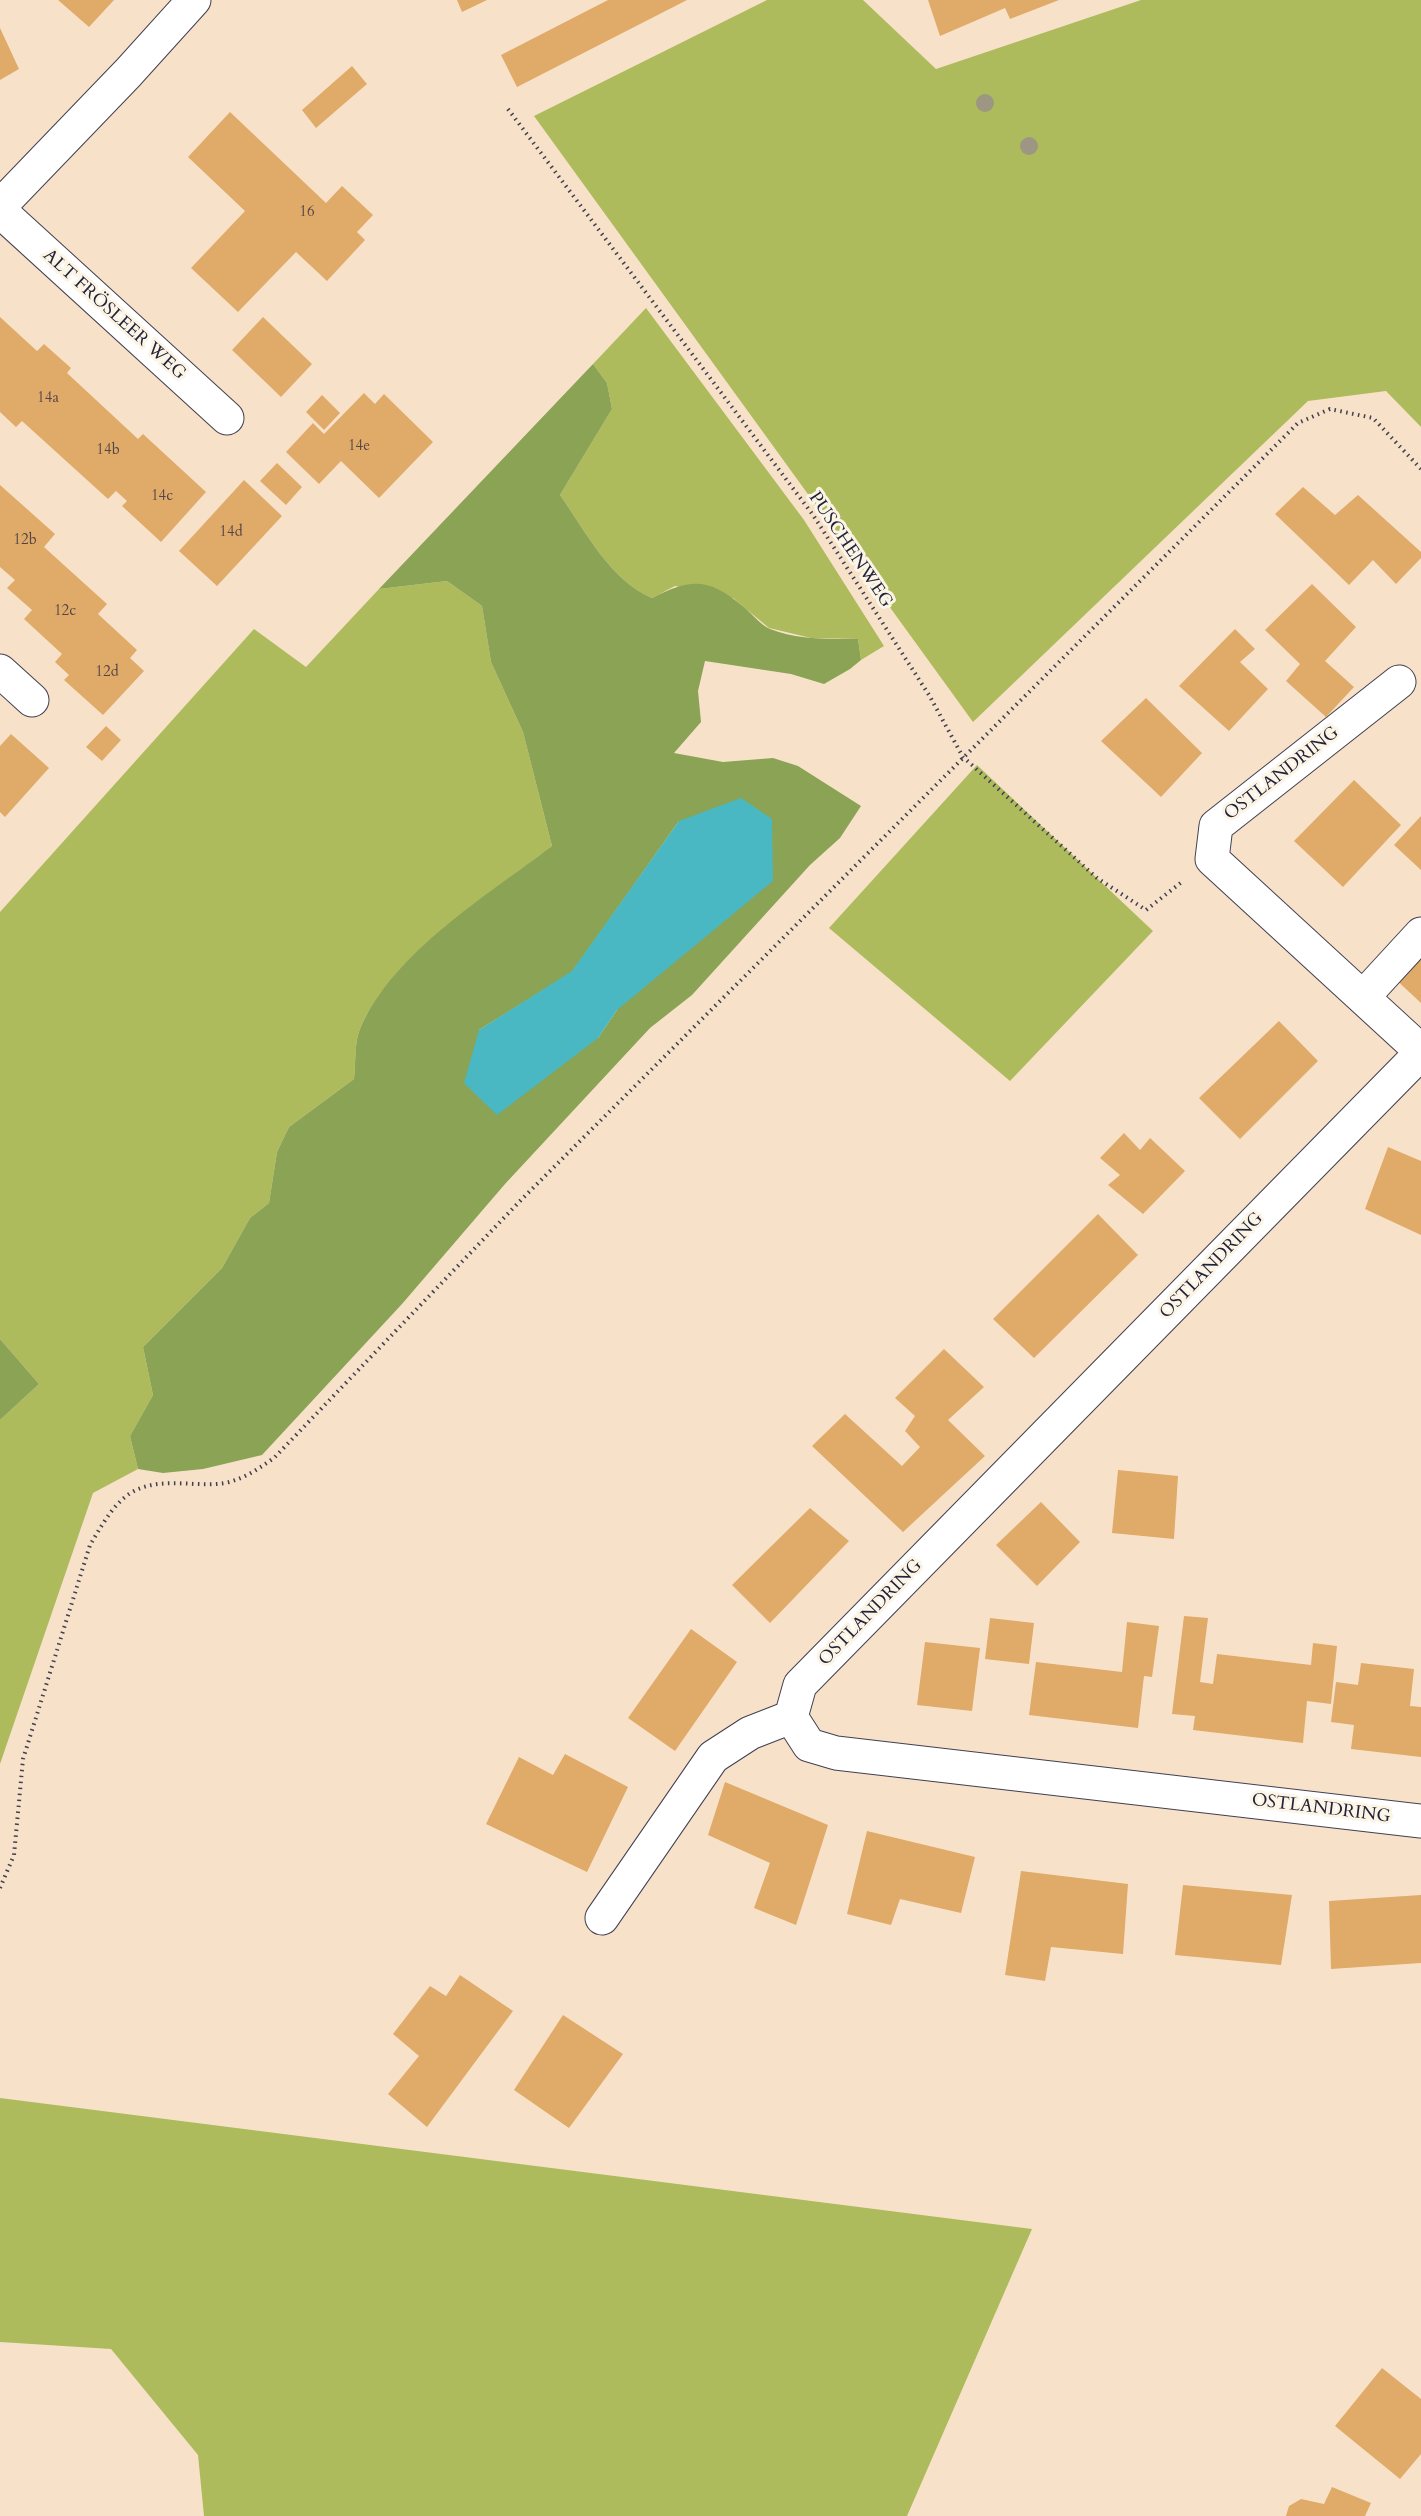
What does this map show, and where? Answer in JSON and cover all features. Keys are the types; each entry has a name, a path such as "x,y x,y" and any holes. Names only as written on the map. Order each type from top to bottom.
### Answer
{"street":[{"path":"0,206 128,73 194,0"},
{"name":"ALT FRÖSLEER WEG","path":"0,211 227,418"},
{"path":"0,671 32,700"},
{"name":"OSTLANDRING","path":"1399,682 1216,826 1212,858 1421,1052 800,1685 791,1717 809,1744 836,1753 1421,1821"},
{"path":"1363,997 1421,934"},
{"path":"602,1918 713,1757 750,1733 791,1717"}],"path":[{"name":"PUSCHENWEG","path":"508,109 813,515 930,695 963,757 1096,878 1146,910 1212,858"},
{"path":"0,1888 14,1855 23,1759 90,1545 108,1514 130,1494 162,1484 224,1483 248,1476 274,1458 521,1200 1298,423 1330,409 1373,418 1421,469"}],"green space":[{"path":"767,0 863,0 936,69 1141,0 1421,0 1421,427 1386,391 1308,401 973,722 534,116"},
{"path":"646,308 804,520 884,646 861,660 858,639 811,638 769,628 733,598 675,586 652,598 624,580 589,539 560,495 612,409 607,383 593,364"},
{"path":"593,364 607,383 612,409 560,495 611,567 637,590 652,598 678,586 700,584 711,586 733,598 760,622 780,633 825,639 858,639 861,660 824,684 791,674 705,661 698,691 701,722 674,753 723,762 773,758 798,766 861,806 840,838 810,865 692,995 650,1028 505,1184 402,1304 262,1455 203,1469 163,1473 138,1469 130,1436 153,1395 143,1347 222,1268 250,1218 269,1203 277,1152 289,1127 354,1079 356,1047 360,1029 375,1001 394,975 444,927 552,846 523,732 491,662 482,606 447,581 379,589","holes":["679,821 617,1010 598,1038 479,1030 572,972"]},
{"path":"447,581 482,606 491,662 523,732 552,846 444,928 394,976 375,1002 360,1029 356,1047 354,1079 289,1127 277,1152 269,1203 250,1218 222,1268 143,1347 153,1395 130,1436 138,1469 93,1493 0,1764 0,1420 39,1384 0,1339 0,912 254,629 306,667 379,589"},
{"path":"977,765 1153,931 1010,1081 829,928"},
{"path":"0,1339 39,1384 0,1420"},
{"path":"0,2098 1032,2229 907,2516 204,2516 198,2455 111,2349 0,2342"}],"water":[{"path":"741,798 772,819 773,881 617,1010 598,1038 497,1115 464,1083 479,1030 572,971 679,821"}],"building":[{"path":"58,0 114,0 89,27"},
{"path":"457,0 487,0 462,12"},
{"path":"608,0 687,0 517,87 501,55"},
{"path":"928,0 1059,0 1010,19 1005,8 940,36"},
{"path":"0,28 19,69 0,80"},
{"path":"352,66 367,84 316,128 302,110"},
{"path":"230,112 326,203 342,186 373,215 357,232 365,240 327,281 296,252 238,312 191,268 245,211 188,157"},
{"path":"0,317 37,351 44,344 71,368 67,373 138,439 143,434 206,492 161,542 122,506 127,501 116,491 108,499 22,421 16,427 0,412"},
{"path":"263,317 312,364 281,397 232,350"},
{"path":"364,393 375,404 384,394 433,442 379,498 341,461 319,484 286,452 313,423 324,434"},
{"path":"322,395 340,413 324,430 306,412"},
{"path":"277,463 302,487 286,505 260,481"},
{"path":"244,480 282,516 217,586 179,551"},
{"path":"0,485 55,534 44,547 107,604 98,614 137,650 130,658 144,671 103,715 64,680 69,675 55,662 62,654 24,619 32,610 7,588 15,580 0,567"},
{"path":"1303,487 1335,515 1358,495 1421,552 1421,558 1396,584 1373,560 1349,585 1275,514"},
{"path":"1312,584 1356,627 1325,661 1354,687 1326,717 1286,681 1300,664 1265,630"},
{"path":"1235,629 1255,649 1240,662 1268,689 1229,731 1179,686"},
{"path":"1146,698 1202,753 1161,797 1101,741"},
{"path":"106,726 121,740 102,761 86,747"},
{"path":"11,734 49,768 5,817 0,812 0,746"},
{"path":"1354,780 1401,825 1343,887 1294,841"},
{"path":"1421,816 1421,870 1394,845"},
{"path":"1421,946 1421,1003 1392,976"},
{"path":"1279,1021 1318,1061 1240,1139 1199,1098"},
{"path":"1124,1133 1140,1150 1150,1138 1185,1171 1143,1214 1108,1185 1120,1175 1100,1158"},
{"path":"1388,1147 1421,1161 1421,1235 1365,1209"},
{"path":"1098,1214 1138,1255 1034,1358 993,1319"},
{"path":"944,1349 984,1387 948,1420 985,1456 903,1532 812,1446 845,1414 902,1466 920,1447 905,1431 915,1416 895,1398"},
{"path":"1118,1470 1178,1476 1174,1539 1112,1533"},
{"path":"1041,1502 1080,1542 1037,1586 996,1545"},
{"path":"810,1508 849,1541 770,1623 732,1585"},
{"path":"1184,1616 1208,1618 1200,1682 1213,1684 1217,1654 1311,1665 1313,1643 1337,1646 1331,1704 1307,1701 1303,1743 1193,1730 1195,1716 1172,1714"},
{"path":"990,1618 1034,1623 1029,1664 985,1659"},
{"path":"1127,1622 1159,1626 1152,1677 1144,1676 1138,1728 1029,1715 1036,1662 1122,1672"},
{"path":"691,1629 737,1662 675,1751 628,1718"},
{"path":"925,1642 980,1648 972,1711 917,1705"},
{"path":"1361,1663 1414,1669 1410,1706 1421,1707 1421,1757 1351,1749 1354,1725 1331,1722 1336,1682 1358,1685"},
{"path":"565,1754 628,1787 587,1872 486,1824 519,1757 553,1775"},
{"path":"725,1782 828,1825 796,1925 754,1908 770,1863 708,1835"},
{"path":"867,1831 975,1857 961,1913 900,1899 891,1925 847,1914"},
{"path":"1021,1871 1128,1884 1123,1954 1051,1947 1045,1981 1005,1975"},
{"path":"1183,1885 1292,1895 1281,1965 1175,1955"},
{"path":"1421,1895 1421,1963 1331,1969 1329,1901"},
{"path":"460,1975 513,2011 427,2127 388,2094 419,2056 393,2034 430,1986 446,1996"},
{"path":"563,2015 623,2054 569,2128 514,2090"},
{"path":"1382,2368 1421,2399 1421,2454 1400,2479 1335,2426"},
{"path":"1332,2487 1371,2503 1365,2516 1286,2516 1289,2506 1301,2499 1324,2504"}]}
